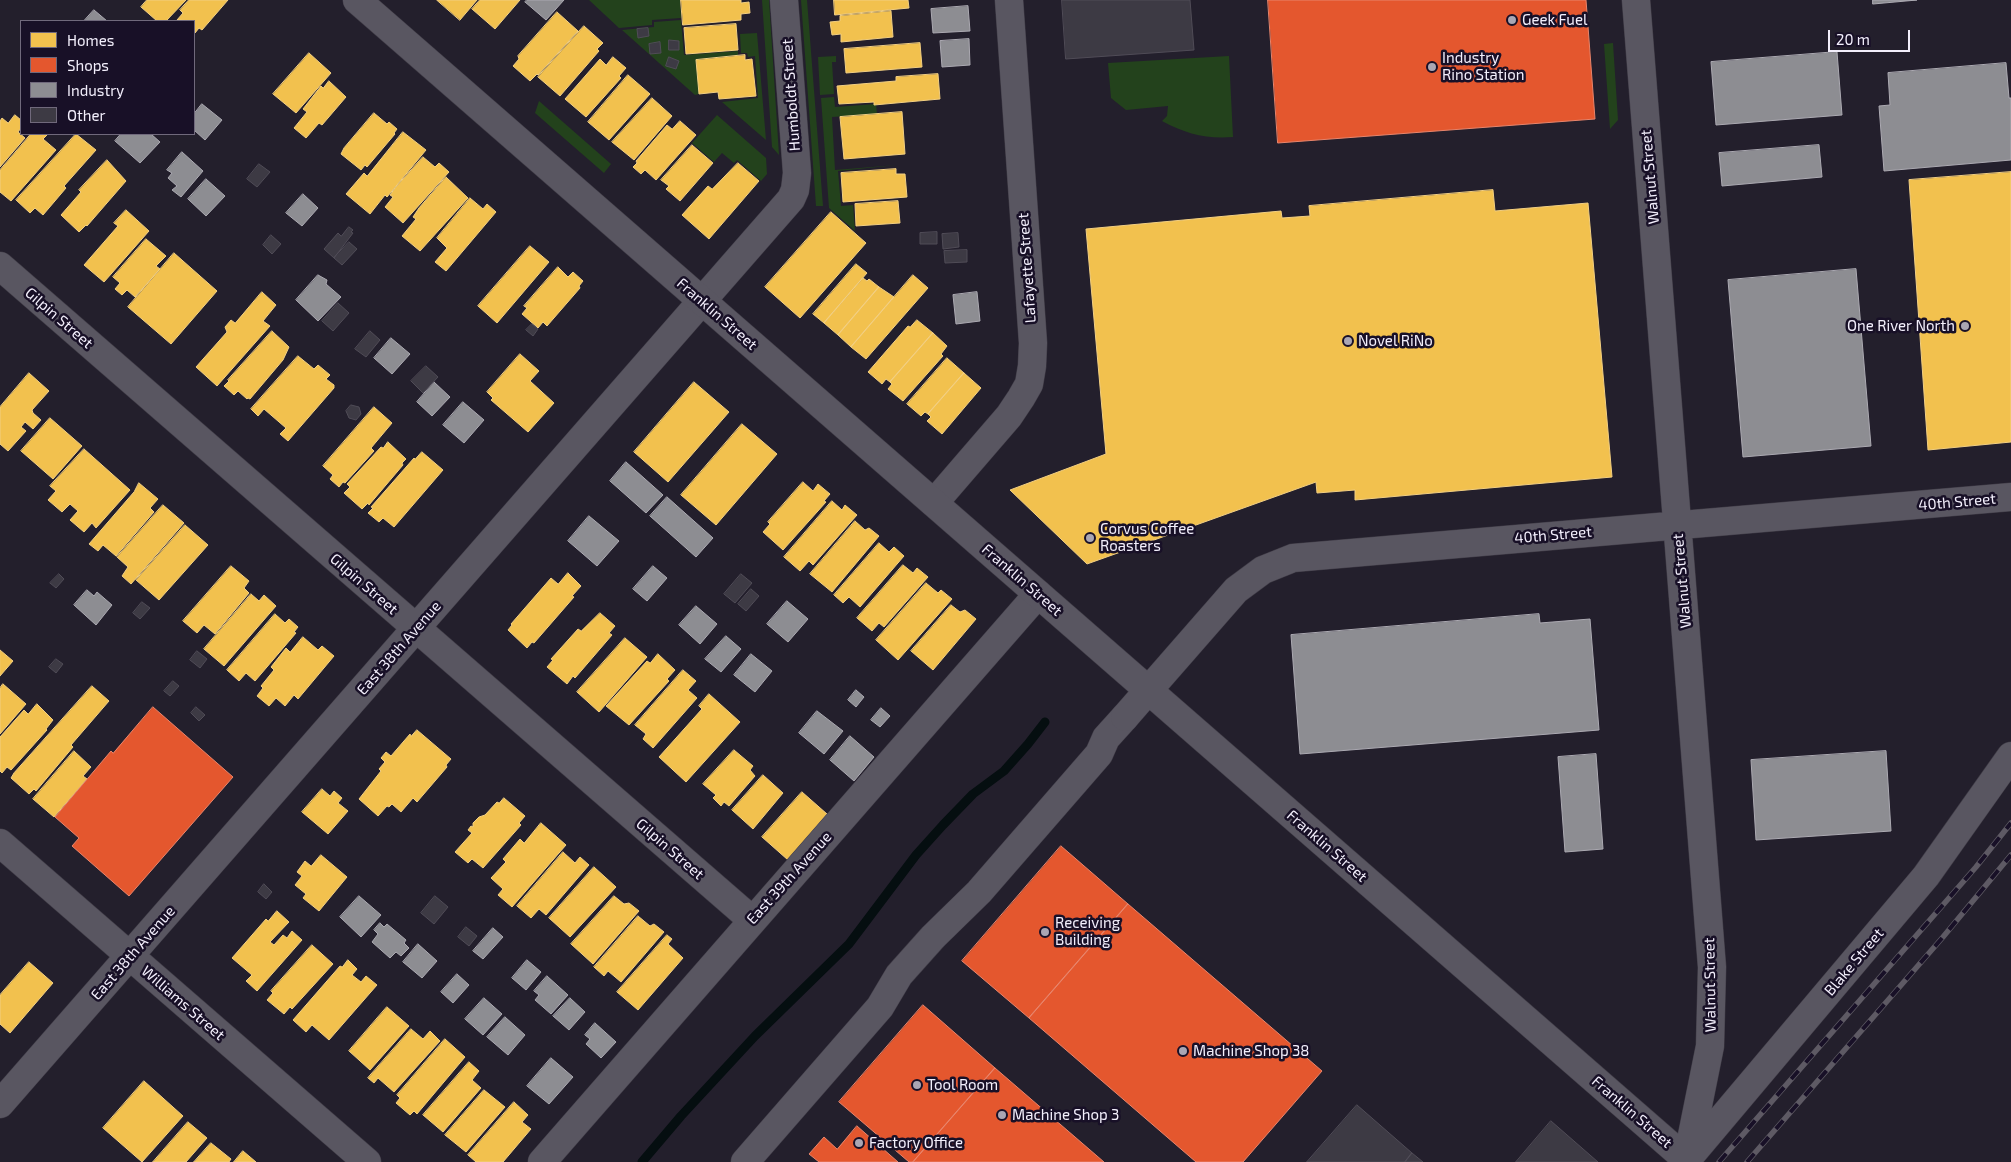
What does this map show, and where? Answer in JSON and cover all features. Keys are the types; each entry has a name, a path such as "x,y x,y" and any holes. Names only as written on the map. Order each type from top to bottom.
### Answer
{"street":[{"name":"Franklin Street","path":"357,0 1149,689 1686,1161"},
{"name":"Humboldt Street","path":"784,0 796,173 795,190"},
{"name":"Lafayette Street","path":"934,503 1009,416 1028,384 1032,366 1033,343 1009,0"},
{"name":"Walnut Street","path":"1636,0 1712,967 1710,1046 1686,1161"},
{"name":"East 38th Avenue","path":"0,1104 785,207 795,190"},
{"name":"Gilpin Street","path":"0,266 752,920"},
{"name":"40th Street","path":"1149,689 1236,590 1263,570 1293,558 2011,497"},
{"name":"East 39th Avenue","path":"542,1162 1038,594"},
{"path":"745,1162 880,1007 899,975 933,937 980,892 1099,754 1106,738 1149,689"},
{"name":"Blake Street","path":"1686,1161 1926,876 2011,756"},
{"name":"Williams Street","path":"0,843 367,1162"}],"green space":[{"path":"589,0 680,0 681,18 652,20 652,25 619,28"},
{"path":"762,0 769,0 779,155 772,147"},
{"path":"801,0 807,0 823,206 816,206"},
{"path":"681,20 684,55 738,51 738,55 696,60 699,94 695,95 622,30 654,27 654,22"},
{"path":"757,33 766,140 722,102 758,98 755,56 748,57 747,53 741,53 740,34"},
{"path":"1613,43 1618,120 1610,129 1604,44"},
{"path":"836,56 836,62 832,62 834,94 820,95 818,57"},
{"path":"1229,56 1233,137 1205,136 1171,126 1162,121 1167,116 1168,106 1126,110 1111,98 1108,63"},
{"path":"834,97 835,107 876,104 877,114 832,117 835,170 897,165 838,171 841,206 853,205 855,231 829,208 821,98"},
{"path":"539,101 611,164 604,173 535,113"},
{"path":"717,115 766,158 767,174 761,181 737,160 734,163 722,153 714,162 692,143"}],"building: Homes":[{"path":"147,0 186,0 167,20 156,20 141,7"},
{"path":"189,0 228,0 202,30 199,28 195,33 195,20 177,20 183,13 180,10"},
{"path":"437,0 477,0 460,20"},
{"path":"480,0 520,0 495,29 472,9"},
{"path":"681,0 741,0 741,3 749,2 750,13 741,14 741,20 683,25"},
{"path":"834,0 908,0 909,8 835,15"},
{"path":"891,11 893,37 841,42 841,34 832,35 830,22 840,21 840,16"},
{"path":"557,12 578,31 538,75 530,81 513,66 519,59 518,56"},
{"path":"736,24 738,50 686,54 684,28"},
{"path":"584,26 603,43 597,49 599,51 560,96 538,77"},
{"path":"920,43 922,67 846,73 844,49"},
{"path":"309,53 331,73 296,113 273,94"},
{"path":"745,55 745,60 752,59 756,96 719,99 718,92 699,94 696,60"},
{"path":"613,57 626,68 619,76 621,78 586,117 565,99 600,59 606,65"},
{"path":"938,74 940,99 874,105 874,102 839,104 837,86 896,81 896,77"},
{"path":"628,75 650,94 609,140 588,122"},
{"path":"329,81 346,97 322,125 319,123 306,138 294,128 307,112 303,109 321,86 323,88"},
{"path":"652,98 672,116 634,160 612,142"},
{"path":"902,112 905,154 844,159 840,117"},
{"path":"374,113 387,124 389,122 397,129 395,134 367,167 365,165 361,170 341,154"},
{"path":"15,115 20,119 20,129 18,132 25,138 0,167 0,121 2,118 8,123"},
{"path":"680,121 696,135 656,180 645,170 641,174 633,167 637,163 636,161 667,125 672,129"},
{"path":"403,132 426,150 387,197 385,195 370,214 346,194 364,173 367,176"},
{"path":"30,135 47,135 43,139 56,150 11,201 0,192 0,170"},
{"path":"75,135 96,150 64,186 66,188 43,215 35,208 30,213 16,200"},
{"path":"692,145 713,163 680,201 666,189 669,186 661,180"},
{"path":"423,157 435,167 439,163 449,172 403,223 385,207 393,197 390,195 395,188"},
{"path":"107,160 126,181 87,226 79,232 61,215 81,192 79,190"},
{"path":"738,163 759,181 709,239 682,215 708,186 712,189"},
{"path":"896,169 896,174 905,174 907,197 843,202 841,173"},
{"name":"One River North","path":"2011,172 2011,442 1928,450 1909,180"},
{"path":"446,177 468,198 420,251 402,236 416,219 413,217 419,208"},
{"name":"Novel RiNo","path":"1493,190 1495,211 1588,203 1612,477 1355,500 1355,490 1317,493 1316,482 1087,564 1010,490 1106,454 1086,229 1281,211 1282,218 1310,216 1309,206"},
{"path":"470,198 483,209 487,204 496,212 446,271 435,262 447,248 437,238"},
{"path":"898,201 900,223 856,226 855,204"},
{"path":"126,210 149,231 104,282 84,265 118,226 114,223"},
{"path":"831,212 866,243 800,318 765,287"},
{"path":"146,239 166,256 156,266 160,269 135,297 127,290 122,295 115,289 120,283 113,277"},
{"path":"530,246 549,262 497,323 478,306"},
{"path":"174,253 217,291 171,344 128,307"},
{"path":"856,264 867,273 824,323 813,314"},
{"path":"558,267 568,277 573,272 583,281 579,286 580,288 547,326 543,322 538,328 522,314 527,308 524,306"},
{"path":"913,275 928,288 866,359 851,347"},
{"path":"863,278 867,281 869,279 879,287 838,335 824,323"},
{"path":"879,287 894,297 851,347 838,335"},
{"path":"262,292 276,305 263,321 270,326 217,386 196,367 227,332 225,327 231,320 235,323"},
{"path":"917,320 933,333 890,382 886,379 882,384 868,372 908,326 910,327"},
{"path":"272,331 289,347 283,360 250,399 247,399 238,391 234,395 224,386"},
{"path":"933,333 947,346 941,354 943,356 903,401 888,389 892,384 890,382"},
{"path":"520,354 539,371 530,381 554,403 528,432 491,400 493,398 487,392"},
{"path":"298,356 314,369 318,365 330,375 326,379 334,385 334,388 288,441 280,434 286,428 264,409 258,416 251,409"},
{"path":"947,358 964,373 928,414 925,412 921,416 907,404"},
{"path":"29,373 49,391 32,410 41,420 33,429 25,422 21,427 26,431 8,451 0,444 0,407"},
{"path":"964,373 981,388 942,434 927,421 931,417 928,414"},
{"path":"694,382 729,412 668,482 634,452"},
{"path":"374,407 392,423 371,448 374,451 345,483 343,482 339,487 330,479 333,475 323,466"},
{"path":"50,418 82,446 53,479 21,451"},
{"path":"742,424 777,454 716,525 681,495"},
{"path":"388,442 406,459 369,505 368,503 362,509 344,493 350,487 347,484 381,447 383,448"},
{"path":"84,449 130,490 96,528 92,523 84,532 70,520 78,511 70,504 62,512 48,500 56,491 50,486"},
{"path":"422,452 443,470 394,527 383,518 379,522 368,513 373,508 371,507 414,458"},
{"path":"803,482 813,491 818,484 830,494 824,501 826,502 783,550 763,532 770,524 768,522"},
{"path":"139,483 158,499 150,508 154,512 116,556 103,545 98,551 89,544 134,492"},
{"path":"832,501 842,510 845,505 857,515 813,565 809,561 800,571 784,557"},
{"path":"163,505 184,523 131,584 122,576 128,567 117,557"},
{"path":"855,521 865,530 869,528 879,536 832,592 810,574"},
{"path":"185,525 208,545 159,600 136,580"},
{"path":"879,543 889,552 894,547 904,556 860,607 849,597 843,603 834,595"},
{"path":"903,565 913,573 917,568 928,577 884,627 879,623 872,631 857,618"},
{"path":"231,566 249,581 244,588 249,593 215,634 204,625 197,633 183,621"},
{"path":"568,573 581,586 572,596 574,597 534,643 532,642 527,648 508,630 511,624 551,578 558,584"},
{"path":"926,583 938,593 941,590 952,599 898,660 876,640"},
{"path":"251,594 259,601 264,595 276,606 224,666 204,649"},
{"path":"951,605 960,612 965,610 976,619 933,670 911,651"},
{"path":"600,613 615,626 609,633 612,635 575,678 573,676 567,684 547,667 553,660 551,659 578,629 581,631"},
{"path":"275,614 285,623 289,619 298,627 294,632 296,633 255,681 246,673 239,681 227,670"},
{"path":"303,637 318,650 322,646 334,656 298,699 294,695 285,706 276,698 269,706 257,696 263,688 261,686 274,670 271,667 286,648 290,652"},
{"path":"625,638 647,657 599,712 577,692"},
{"path":"0,650 13,661 0,676"},
{"path":"658,654 675,670 667,679 669,681 629,725 606,706 647,661 650,663"},
{"path":"683,670 696,681 688,690 697,698 653,748 643,739 646,734 635,725"},
{"path":"3,684 26,704 0,734 0,688"},
{"path":"92,686 109,701 71,745 73,747 36,791 34,789 29,794 11,778"},
{"path":"709,694 740,722 686,782 659,757 702,709 699,706"},
{"path":"37,704 53,720 47,730 11,770 7,767 2,773 0,771 0,737 24,710 28,714"},
{"path":"417,730 451,759 446,765 447,767 417,802 413,798 401,812 392,804 389,807 387,806 378,816 359,799 381,771 379,769 385,762 381,758 386,752 391,756 410,734 411,736"},
{"path":"734,750 753,766 750,770 755,776 729,806 724,802 721,806 713,798 716,795 703,784"},
{"path":"74,751 91,767 83,776 87,779 54,817 33,799"},
{"path":"763,775 783,793 753,829 732,810"},
{"path":"322,789 330,796 334,791 342,798 338,803 348,811 328,834 302,812"},
{"path":"802,792 827,814 788,860 762,837"},
{"path":"504,798 525,816 519,823 521,825 483,868 472,859 468,863 455,852 472,833 468,830 471,826 473,827 473,823"},
{"path":"541,823 566,845 512,907 498,895 503,889 491,878 506,862 503,859 520,839 524,843"},
{"path":"563,852 575,863 580,857 589,865 546,915 539,909 531,918 517,906"},
{"path":"321,855 347,877 319,911 303,898 306,894 295,885 302,876 297,872 305,861 311,866"},
{"path":"594,867 616,887 570,937 549,918"},
{"path":"614,896 624,904 629,903 639,911 593,964 571,944"},
{"path":"277,911 289,922 270,942 274,945 283,935 287,938 292,931 302,940 257,991 246,981 252,975 232,958 266,919 268,921"},
{"path":"638,916 650,926 654,924 664,932 621,982 608,971 604,976 594,967"},
{"path":"667,935 672,939 668,944 683,958 638,1010 617,992"},
{"path":"312,945 333,964 292,1009 290,1007 284,1014 267,1000 273,993 271,991"},
{"path":"348,960 357,969 352,975 361,982 366,976 377,985 329,1040 312,1025 306,1032 293,1020 340,966 342,967"},
{"path":"29,962 53,983 10,1033 0,1024 0,995"},
{"path":"387,1007 409,1026 370,1070 349,1051"},
{"path":"411,1029 423,1039 430,1031 440,1041 394,1092 378,1078 374,1083 368,1078"},
{"path":"445,1039 465,1057 417,1114 414,1111 410,1115 396,1103 400,1098 397,1095"},
{"path":"469,1062 479,1071 472,1080 481,1088 443,1132 423,1115"},
{"path":"144,1081 183,1116 142,1162 103,1128"},
{"path":"484,1090 505,1107 466,1152 445,1135"},
{"path":"514,1102 528,1115 522,1122 531,1129 503,1162 476,1162 468,1155"},
{"path":"188,1122 207,1138 186,1162 153,1162"},
{"path":"211,1143 231,1159 229,1162 194,1162"},
{"path":"243,1151 256,1162 234,1162"}],"building: Shops":[{"name":"Industry Rino Station","path":"1268,0 1586,0 1595,119 1278,143"},
{"path":"153,707 233,777 129,896 72,846 79,838 55,817 111,751 113,753"},
{"name":"Receiving Building","path":"1061,846 1128,904 1029,1018 962,961"},
{"name":"Machine Shop 38","path":"1128,904 1322,1071 1243,1162 1196,1162 1029,1018"},
{"name":"Tool Room","path":"923,1005 995,1068 913,1162 909,1162 839,1102"},
{"name":"Machine Shop 3","path":"995,1068 1104,1162 913,1162"},
{"name":"Factory Office","path":"857,1126 898,1162 819,1162 809,1154 824,1137 837,1149"}],"building: Industry":[{"path":"527,0 564,0 546,20 525,2"},
{"path":"1873,0 1917,0 1873,4"},
{"path":"968,6 970,31 933,33 931,9"},
{"path":"94,10 106,20 85,20"},
{"path":"969,39 970,65 942,67 940,41"},
{"path":"1837,52 1842,115 1716,125 1711,62"},
{"path":"2006,63 2009,98 2011,98 2011,160 1884,171 1879,106 1890,105 1888,73"},
{"path":"202,104 222,120 205,140 195,131 195,113"},
{"path":"120,135 152,135 160,142 140,163 115,141"},
{"path":"1819,145 1822,177 1722,186 1719,153"},
{"path":"182,152 203,171 181,197 172,190 177,186 168,178 172,173 167,170"},
{"path":"206,179 225,196 206,216 188,199"},
{"path":"303,194 318,208 302,226 286,213"},
{"path":"1856,269 1871,446 1743,457 1728,280"},
{"path":"318,275 327,280 326,284 341,297 318,321 296,300"},
{"path":"977,292 980,321 956,324 953,295"},
{"path":"391,338 410,354 392,374 374,358"},
{"path":"434,382 450,397 432,416 417,402"},
{"path":"463,402 484,420 464,443 443,425"},
{"path":"626,462 663,495 646,513 610,481"},
{"path":"667,497 713,538 696,557 650,516"},
{"path":"589,516 619,541 597,566 568,541"},
{"path":"653,566 667,578 647,601 633,589"},
{"path":"87,590 94,596 97,592 112,605 96,625 74,605"},
{"path":"787,601 808,619 788,642 767,624"},
{"path":"696,606 717,624 700,644 679,625"},
{"path":"1539,614 1540,623 1590,619 1599,730 1300,754 1291,635"},
{"path":"726,636 741,649 721,672 705,659"},
{"path":"751,654 772,671 755,692 734,675"},
{"path":"856,690 864,697 856,707 848,700"},
{"path":"881,708 890,716 880,727 871,720"},
{"path":"817,711 843,731 824,754 799,733"},
{"path":"850,736 874,757 854,781 830,760"},
{"path":"1886,751 1891,831 1756,840 1751,760"},
{"path":"1596,754 1603,849 1565,852 1558,757"},
{"path":"359,896 381,915 361,937 340,917"},
{"path":"380,923 384,927 387,924 406,940 404,943 409,948 401,956 396,952 390,958 372,942 378,934 374,930"},
{"path":"493,928 503,937 483,959 473,951"},
{"path":"418,944 437,961 422,978 403,962"},
{"path":"527,960 541,972 526,990 512,978"},
{"path":"457,974 469,985 453,1003 441,992"},
{"path":"547,976 568,995 551,1014 535,1000 539,995 534,991"},
{"path":"484,998 502,1014 483,1035 465,1019"},
{"path":"570,998 585,1012 569,1030 553,1016"},
{"path":"505,1017 525,1035 508,1055 487,1037"},
{"path":"595,1023 616,1042 601,1058 586,1044 590,1039 585,1035"},
{"path":"551,1058 573,1077 549,1104 527,1086"}],"building: Other":[{"path":"1062,0 1190,0 1194,50 1066,59"},
{"path":"648,28 649,36 638,38 637,29"},
{"path":"669,40 679,41 679,50 669,50"},
{"path":"660,42 661,53 650,54 649,44"},
{"path":"669,57 679,61 676,69 666,66"},
{"path":"259,164 270,172 257,187 247,179"},
{"path":"349,227 353,230 351,232 353,233 334,258 324,249 338,233 341,236"},
{"path":"937,232 937,244 920,244 920,233"},
{"path":"958,233 959,247 943,249 942,234"},
{"path":"271,235 281,244 272,254 263,245"},
{"path":"349,242 357,249 342,265 334,258"},
{"path":"967,250 967,262 945,263 944,251"},
{"path":"338,303 349,313 333,331 322,321"},
{"path":"532,324 538,329 533,336 526,330"},
{"path":"370,331 380,340 366,357 355,349"},
{"path":"426,366 438,377 423,393 411,381"},
{"path":"351,405 359,407 361,414 356,420 349,418 346,411"},
{"path":"59,574 64,579 56,588 50,583"},
{"path":"741,574 752,583 735,603 724,594"},
{"path":"751,589 759,596 746,611 738,604"},
{"path":"142,602 150,608 140,619 133,613"},
{"path":"197,651 207,659 200,668 190,660"},
{"path":"56,659 63,664 56,673 49,667"},
{"path":"173,681 179,686 170,696 164,691"},
{"path":"196,707 205,715 199,721 191,713"},
{"path":"264,884 272,892 266,899 258,892"},
{"path":"435,896 448,907 434,924 421,913"},
{"path":"466,927 477,936 469,946 458,937"},
{"path":"1357,1105 1412,1153 1405,1162 1307,1162"},
{"path":"1551,1121 1598,1162 1516,1162"},
{"path":"1412,1153 1423,1162 1405,1162"}],"waterway":[{"path":"642,1162 681,1116 755,1036 849,944 916,855 943,825 973,794 1004,771 1045,722"}],"railway":[{"path":"1719,1162 1976,867 2011,823"},
{"path":"1747,1162 1943,937 2011,855"}],"place":[{"name":"Geek Fuel","path":"1512,20"},
{"name":"Industry Rino Station","path":"1432,67"},
{"name":"One River North","path":"1965,326"},
{"name":"Novel RiNo","path":"1348,341"},
{"name":"Corvus Coffee Roasters","path":"1090,538"},
{"name":"Receiving Building","path":"1045,932"},
{"name":"Machine Shop 38","path":"1183,1051"},
{"name":"Tool Room","path":"917,1085"},
{"name":"Machine Shop 3","path":"1002,1115"},
{"name":"Factory Office","path":"859,1143"}]}
